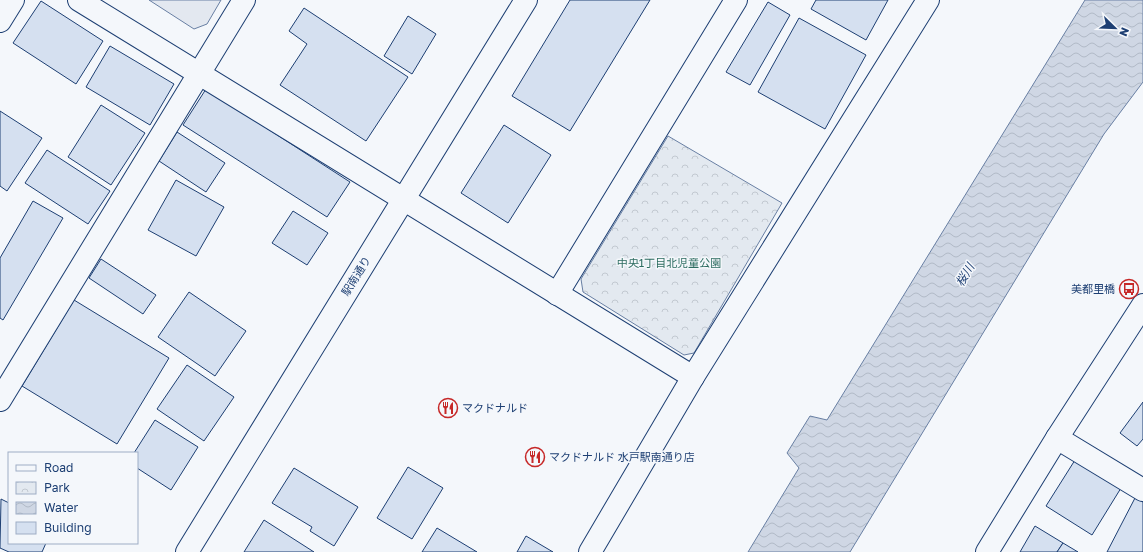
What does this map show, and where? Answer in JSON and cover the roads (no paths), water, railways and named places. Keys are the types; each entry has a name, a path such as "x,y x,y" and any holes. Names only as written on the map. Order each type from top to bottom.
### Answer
{"street":[{"path":"0,21 13,0"},
{"path":"79,0 693,377"},
{"path":"0,400 244,0"},
{"name":"駅南通り","path":"187,552 526,0"},
{"path":"558,294 736,0"},
{"path":"590,552 693,377 928,0"},
{"path":"987,552 1057,438 1143,305"},
{"path":"1057,438 1143,490"}],"water":[{"name":"桜川","path":"1085,0 1143,0 1143,82 1104,134 850,552 748,552 799,468 787,453 810,416 827,420"}],"place":[{"name":"美都里橋","path":"1129,289"},
{"name":"マクドナルド","path":"448,408"},
{"name":"マクドナルド 水戸駅南通り店","path":"535,457"}],"park label":[{"name":"中央1丁目北児童公園","path":"669,263"}]}
